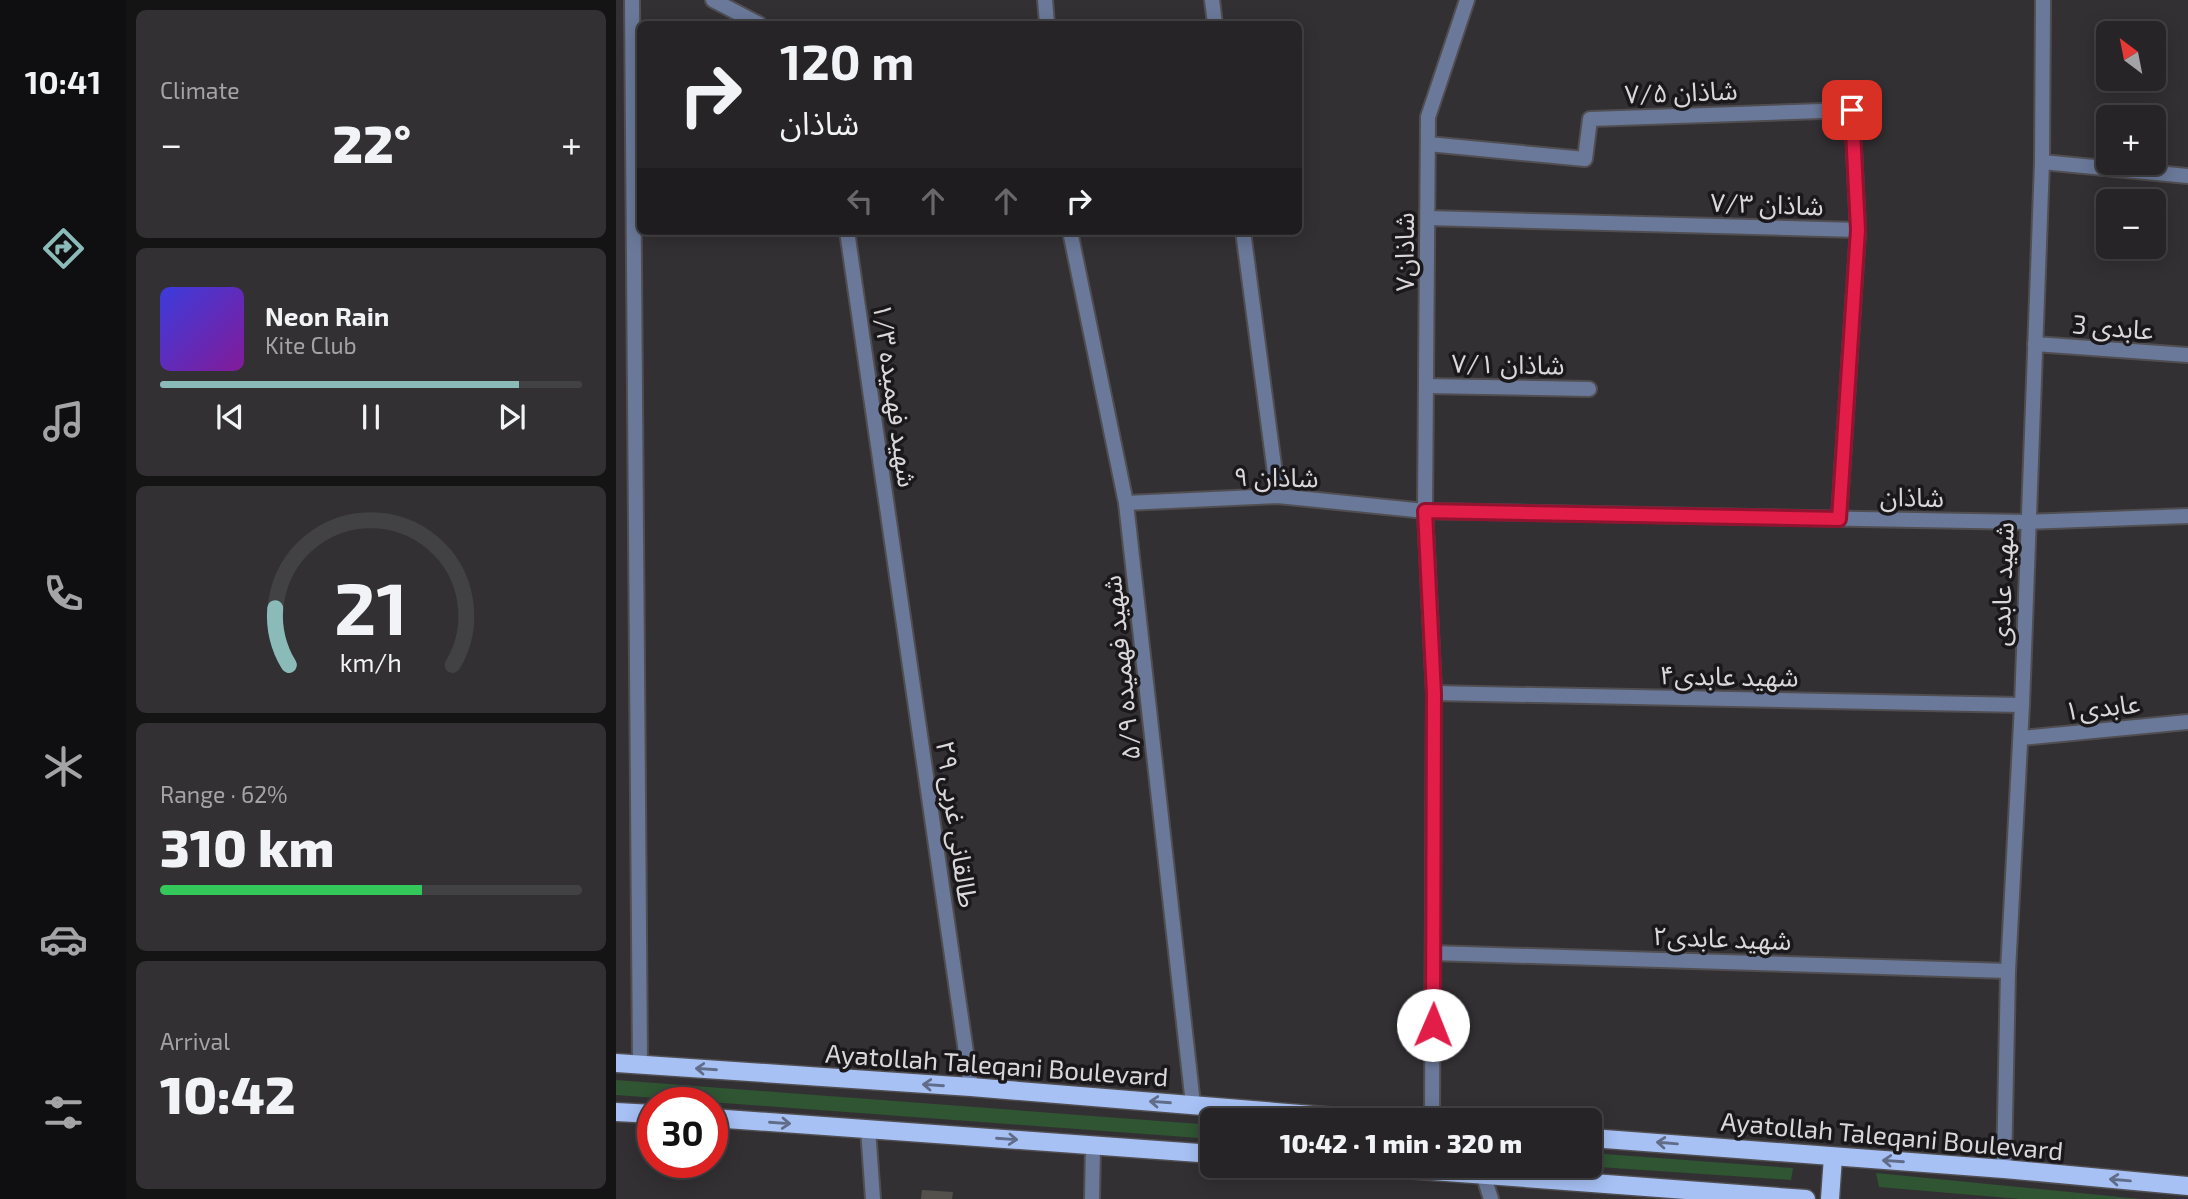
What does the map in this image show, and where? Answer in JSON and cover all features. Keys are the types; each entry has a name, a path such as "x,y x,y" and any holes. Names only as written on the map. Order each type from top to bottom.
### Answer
{"main road":[{"name":"Ayatollah Taleqani Boulevard","path":"616,1063 1238,1108"},
{"path":"616,1112 637,1113"},
{"path":"728,1119 1200,1153"},
{"name":"Ayatollah Taleqani Boulevard","path":"1602,1139 2004,1169 2188,1186"},
{"path":"1830,1199 1833,1157"},
{"path":"1535,1178 1806,1199"}],"street":[{"path":"632,0 640,1065"},
{"path":"713,0 753,21"},
{"path":"1045,0 1047,21"},
{"path":"1212,0 1215,21"},
{"name":"شاذان۷","path":"1432,1108 1434,694 1425,511 1428,117 1467,0"},
{"name":"شهید عابدی","path":"2004,1169 2008,971 2021,738 2042,162 2043,0"},
{"name":"شاذان ۷/۵","path":"1428,144 1585,159 1590,119 1852,110 1858,230"},
{"path":"2042,162 2188,176"},
{"name":"شاذان ۷/۳","path":"1427,218 1858,230 1839,519"},
{"name":"شهید فهمیده ۱/۳","path":"848,235 895,567"},
{"name":"شهید فهمیده ۵/۹","path":"1071,235 1126,503 1193,1104"},
{"path":"1244,235 1278,496"},
{"name":"عابدی 3","path":"2035,344 2188,355"},
{"name":"شاذان ۷/۱","path":"1426,386 1589,389"},
{"name":"شاذان ۹","path":"1126,503 1278,496 1425,511"},
{"name":"شاذان","path":"1425,511 2027,522 2188,516"},
{"name":"طالقانی غربی ۲۹","path":"895,567 971,1087"},
{"name":"شهید عابدی۴","path":"1434,694 2022,705"},
{"name":"عابدی۱","path":"2021,738 2188,722"},
{"name":"شهید عابدی۲","path":"1433,953 2008,971"},
{"path":"868,1129 873,1199"},
{"path":"1092,1199 1093,1145"},
{"path":"1484,1178 1491,1199"}],"green space":[{"path":"616,1080 709,1087 637,1087 637,1097 616,1095"},
{"path":"728,1088 1200,1124 1200,1138 728,1103"},
{"path":"1602,1154 1793,1168 1791,1180 1602,1167"},
{"path":"1876,1173 2140,1199 2020,1199 1879,1187"}],"building":[{"path":"922,1190 953,1192 952,1199 921,1199"}],"route":[{"path":"1433,1025 1434,694 1425,511 1839,519 1858,230 1852,110"}]}
